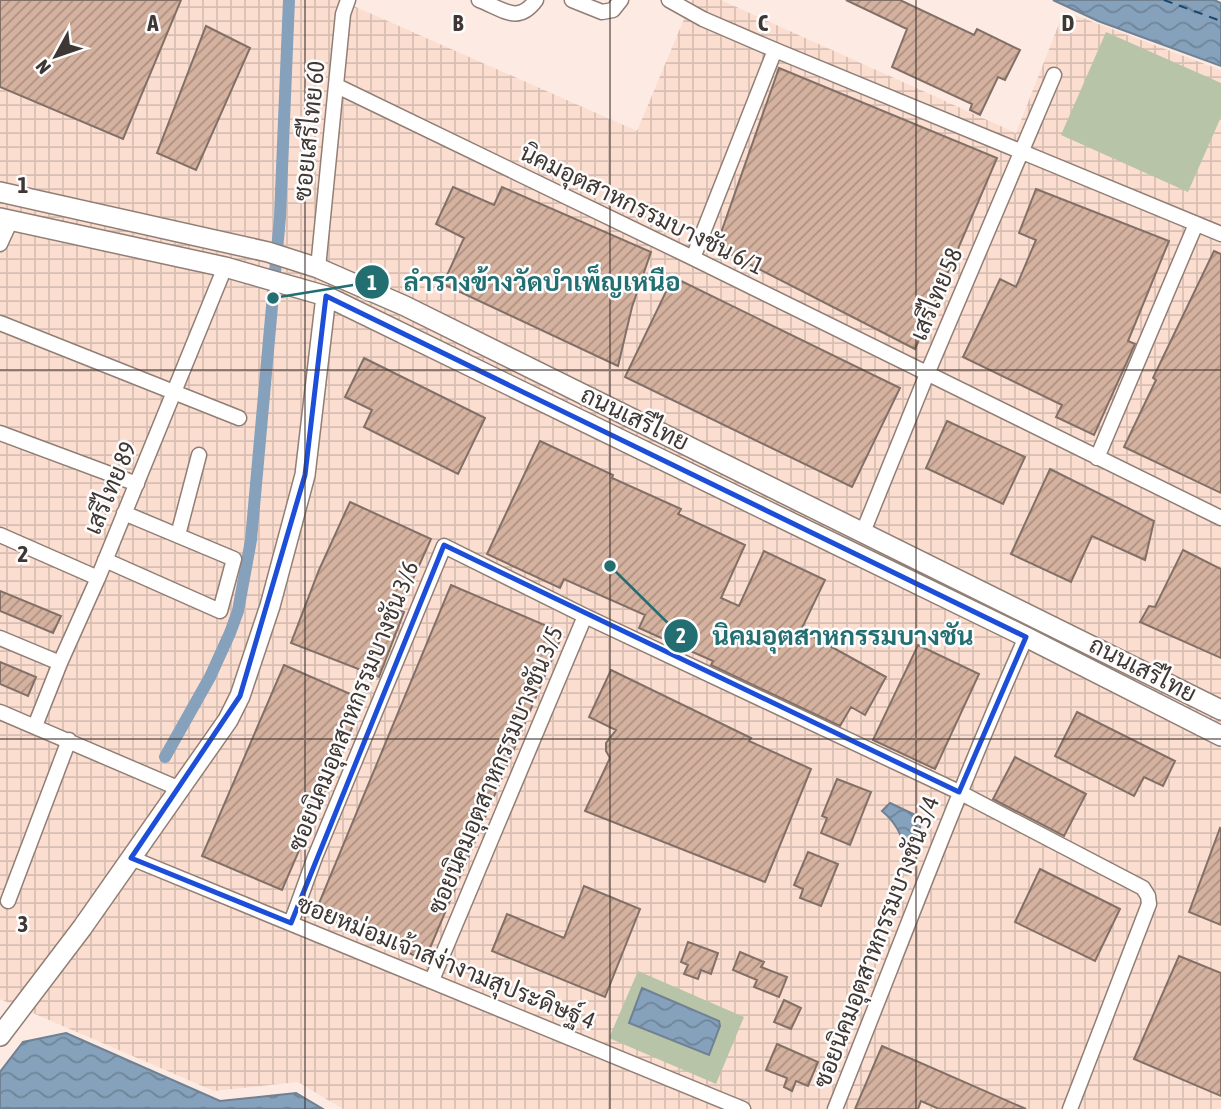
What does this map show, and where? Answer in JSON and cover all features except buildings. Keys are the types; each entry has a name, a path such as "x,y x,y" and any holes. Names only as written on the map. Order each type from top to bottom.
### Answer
{"main road":[{"name":"ถนนเสรีไทย","path":"0,192 276,255 318,268 405,306 1221,710"},
{"name":"ถนนเสรีไทย","path":"6,219 225,267 326,296 1026,637 1221,736"},
{"path":"1,1033 82,928 228,720 240,696 270,606 305,474 326,296"},
{"path":"1026,637 1033,618"}],"street":[{"name":"ซอยเสรีไทย 60","path":"318,268 343,13 348,0"},
{"path":"479,0 518,15 526,12 536,0"},
{"path":"572,0 603,12 613,10 621,0"},
{"path":"668,0 703,19 775,50 1221,234"},
{"path":"694,258 775,50"},
{"name":"เสรีไทย 58","path":"863,532 1054,75"},
{"name":"นิคมอุตสาหกรรมบางชัน 6/1","path":"337,86 694,258 1221,518"},
{"path":"0,244 6,219"},
{"path":"1097,458 1196,223"},
{"name":"เสรีไทย 89","path":"34,726 98,578 225,267"},
{"path":"0,323 239,418"},
{"path":"0,433 137,484"},
{"path":"178,536 199,455"},
{"path":"105,560 220,611 234,559 124,513"},
{"path":"0,535 98,578"},
{"name":"ซอยนิคมอุตสาหกรรมบางชัน 3/6","path":"291,923 315,858 444,545 585,616"},
{"path":"585,616 959,792 1143,888 1149,904 1070,1109"},
{"name":"ซอยนิคมอุตสาหกรรมบางชัน 3/5","path":"432,980 585,616"},
{"name":"ซอยนิคมอุตสาหกรรมบางชัน 3/4","path":"835,1109 959,792 1026,637"},
{"path":"0,638 60,663"},
{"path":"0,712 180,789"},
{"path":"8,901 69,740"},
{"name":"ซอยหม่อมเจ้าสง่างามสุประดิษฐ์ 4","path":"131,858 743,1109"}],"highlighted area":[{"path":"326,296 1026,637 959,792 444,545 291,923 131,858 240,696 305,475"}],"shaded area":[{"path":"0,0 340,0 637,131 692,0 721,0 1016,133 1064,11 1221,70 1221,1109 343,1109 298,1082 214,1091 0,999"}],"green space":[{"path":"1106,32 1221,83 1221,117 1188,192 1061,135"},
{"path":"638,971 744,1017 716,1084 609,1038","holes":["642,989 719,1020 630,1023"]}],"water":[{"path":"1053,0 1214,0 1221,3 1221,66 1098,21"},
{"path":"890,803 922,818 919,832 907,849 904,849 897,828 882,811"},
{"path":"642,988 719,1021 720,1026 709,1055 629,1023"},
{"path":"66,1033 220,1101 296,1093 323,1109 0,1108 0,1072 23,1042"}],"waterway":[{"path":"165,757 210,677 230,633 238,611 251,540 280,217 289,0"}],"ferry route":[{"path":"1164,0 1221,21"}],"place":[{"name":"ลำรางข้างวัดบำเพ็ญเหนือ","path":"273,298"},
{"name":"นิคมอุตสาหกรรมบางชัน","path":"610,566"}]}
